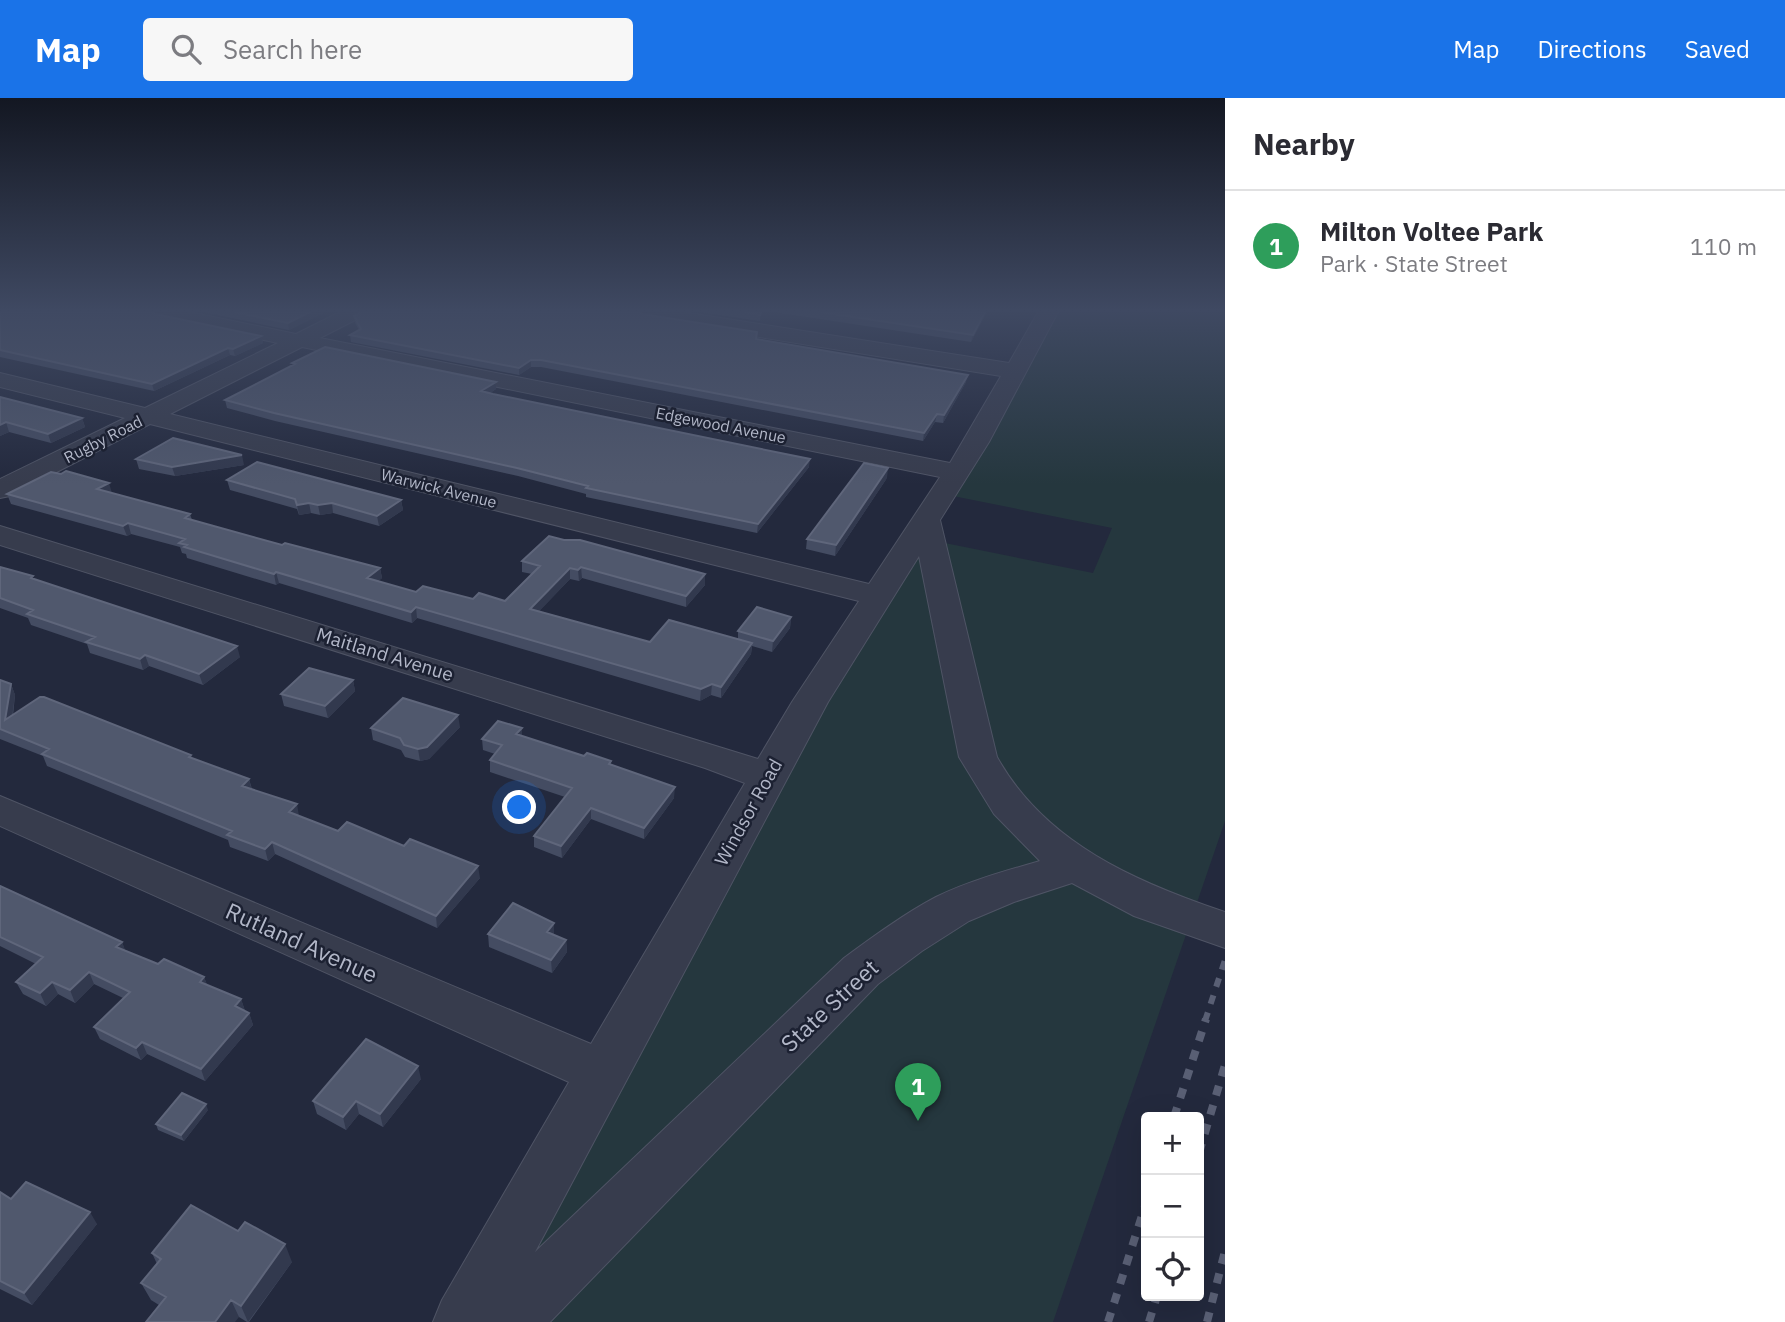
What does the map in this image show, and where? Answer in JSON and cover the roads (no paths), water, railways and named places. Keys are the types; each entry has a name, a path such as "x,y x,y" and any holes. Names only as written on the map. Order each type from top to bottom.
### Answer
{"street":[{"name":"Rugby Road","path":"0,490 242,369"},
{"name":"Edgewood Avenue","path":"440,369 957,472"},
{"path":"1003,369 1015,371"},
{"name":"Windsor Road","path":"464,1322 810,702 957,472 1015,371"},
{"name":"Warwick Avenue","path":"0,380 878,596"},
{"path":"926,520 978,757 991,784 1010,811 1038,838 1076,866 1150,904 1225,930"},
{"name":"Maitland Avenue","path":"0,535 693,750 768,777"},
{"name":"Rutland Avenue","path":"0,810 603,1073"},
{"name":"State Street","path":"507,1322 862,971 911,933 956,908 987,893 1076,866"}],"railway":[{"path":"1205,1021 1225,960"},
{"path":"1176,1112 1206,1019"},
{"path":"1204,1136 1225,1065"},
{"path":"1108,1322 1141,1219"},
{"path":"1207,1322 1225,1251"},
{"path":"1149,1322 1155,1301"}],"place":[{"name":"Milton Voltee Park","path":"918,1121"}]}
